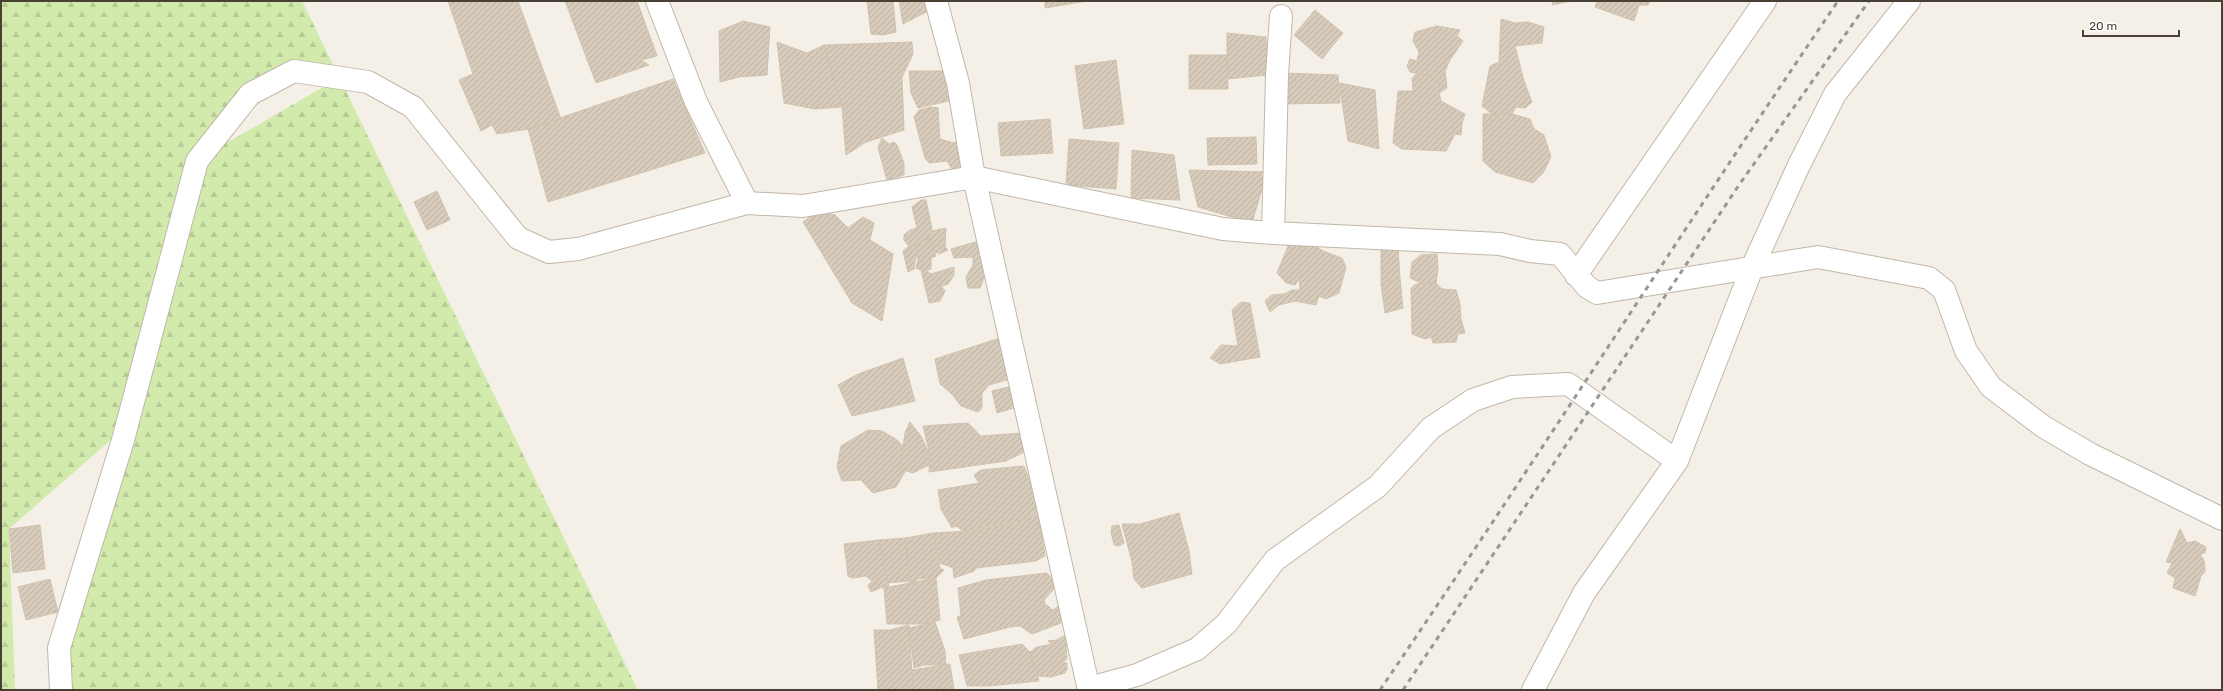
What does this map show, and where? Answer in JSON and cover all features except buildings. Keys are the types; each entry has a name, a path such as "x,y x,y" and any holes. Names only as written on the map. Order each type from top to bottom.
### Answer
{"street":[{"path":"658,1 696,102 748,203"},
{"path":"936,1 958,83 974,177 1089,689 1137,675 1198,650 1226,624 1275,560 1378,486 1431,428 1473,400 1512,387 1568,384 1677,461"},
{"path":"1576,274 1764,1"},
{"path":"1533,690 1584,593 1677,461 1752,268 1799,165 1835,94 1909,1"},
{"path":"1273,233 1277,75 1281,16"},
{"path":"61,690 59,648 123,440 197,161 250,94 294,72 368,82 413,108 518,238 549,252 578,249 748,203 802,206 974,177 1223,229 1273,233 1500,244 1530,251 1560,254 1587,287 1597,293 1818,257 1929,278 1944,290 1966,351 1991,386 2044,427 2084,450 2222,519"}],"green space":[{"path":"1,1 302,1 638,690 67,690 65,672 112,439 9,529 15,690 1,690","holes":["294,72 339,78 195,161 194,161"]}],"railway":[{"path":"1380,690 1838,1"},
{"path":"1403,690 1739,185 1869,1"}]}
